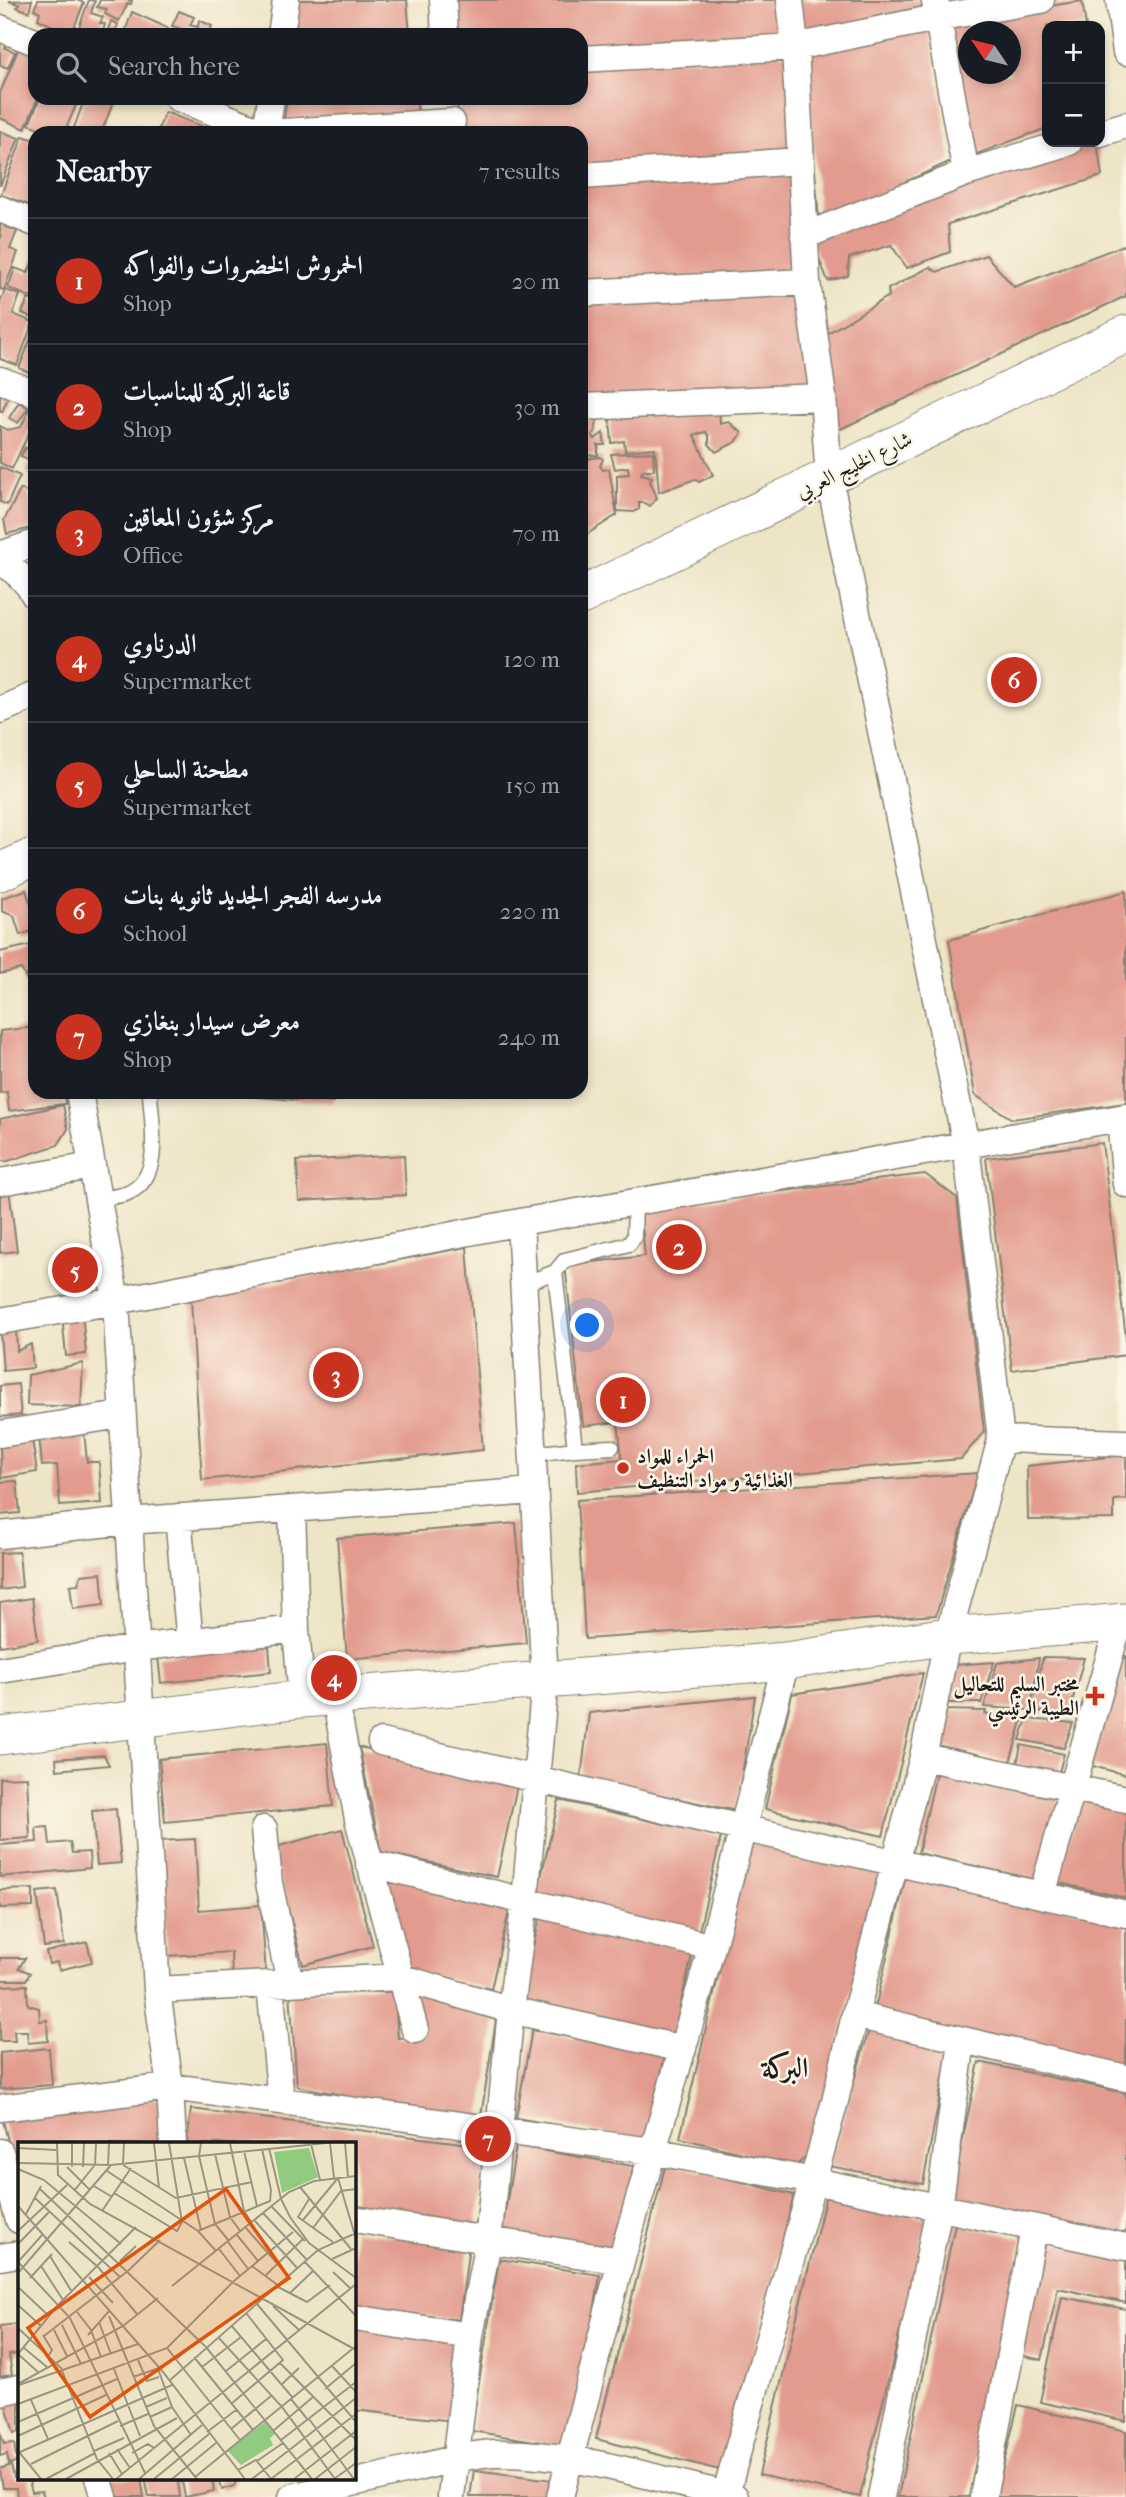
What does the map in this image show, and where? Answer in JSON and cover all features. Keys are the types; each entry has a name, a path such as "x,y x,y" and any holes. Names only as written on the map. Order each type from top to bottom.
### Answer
{"street":[{"path":"282,28 286,0"},
{"path":"443,0 445,28"},
{"path":"355,2475 492,2453 534,2455 652,2476 728,2496 814,2180 923,1757 948,1636 1001,1439 966,1145 829,477 823,397 807,282 795,47 790,0"},
{"path":"588,59 795,47 935,9 1041,0"},
{"path":"1119,0 1126,52"},
{"path":"935,9 966,173"},
{"path":"0,28 28,39"},
{"path":"196,105 248,126"},
{"path":"267,126 270,105"},
{"path":"352,126 451,118"},
{"path":"1105,131 1126,125"},
{"path":"804,236 966,173 1052,147"},
{"path":"588,176 800,161"},
{"path":"0,209 28,220"},
{"path":"588,293 807,282"},
{"name":"شارع الخليج العربي","path":"588,593 1126,334"},
{"path":"0,380 28,390"},
{"path":"588,407 823,397"},
{"path":"0,555 28,545"},
{"path":"0,561 15,569 28,584"},
{"path":"0,710 28,698"},
{"path":"0,872 28,859"},
{"path":"80,1099 116,1301 157,1990 170,2087 173,2142"},
{"path":"0,1321 520,1222 1123,1117 1126,1184"},
{"path":"0,1182 92,1166"},
{"path":"451,2497 470,2336 488,2242 525,1900 545,1681 520,1222"},
{"path":"0,1434 121,1415"},
{"path":"1001,1439 1126,1443"},
{"path":"0,1535 128,1521 535,1492"},
{"path":"292,1509 296,1629 351,1788 415,2030"},
{"path":"178,1517 190,1642"},
{"path":"0,1670 136,1648 296,1629"},
{"path":"0,1736 319,1698 786,1661 948,1636 1121,1633 1071,1788 1042,1895"},
{"path":"560,2497 621,2261 712,1947 786,1661"},
{"path":"381,1742 741,1828 1126,1914"},
{"path":"923,1757 1126,1799"},
{"path":"264,1829 280,1984 281,2101"},
{"path":"369,1863 712,1947"},
{"path":"157,1990 341,1978 399,1977 511,2010 683,2049"},
{"path":"855,2015 1126,2078"},
{"path":"881,2497 939,2208 962,2040"},
{"path":"0,2108 170,2087 652,2151 814,2180 1126,2247"},
{"path":"0,2152 18,2216"},
{"path":"355,2219 621,2261"},
{"path":"983,2497 1034,2229"},
{"path":"0,2257 18,2254"},
{"path":"355,2318 470,2336"},
{"path":"0,2392 18,2388"},
{"path":"99,2480 104,2497"},
{"path":"292,2497 341,2480"}],"lane":[{"path":"97,1199 129,1193 145,1180 153,1158 150,1099"},
{"path":"524,1284 555,1272 565,1260 629,1244 634,1237 635,1202"},
{"path":"555,1272 575,1449"},
{"path":"533,1454 612,1447"}],"building":[{"path":"32,0 29,12 17,7 19,4 9,1"},
{"path":"38,0 77,0 84,3 74,28 57,28 38,19 40,12 34,9"},
{"path":"89,0 95,1 91,13 103,17 100,23 105,24 104,28 79,28"},
{"path":"100,0 132,0 119,21 105,14 107,9 97,7"},
{"path":"298,0 407,0 409,28 295,28"},
{"path":"451,0 783,0 785,39 588,50 588,28 453,28"},
{"path":"799,0 925,0 926,6 804,32"},
{"path":"1082,1 1085,21 1042,21 1042,130 971,156 945,22"},
{"path":"179,11 194,17 190,25 198,27 199,20 212,26 211,28 179,28 172,26"},
{"path":"132,12 168,28 126,28"},
{"path":"111,21 118,24 117,28 108,28"},
{"path":"929,26 951,161 819,222 806,53"},
{"path":"0,40 7,43 5,48 15,52 8,68 0,65"},
{"path":"19,47 28,50 28,105 35,105 25,129 0,118 0,93"},
{"path":"789,53 792,155 588,170 588,126 459,126 457,105 588,105 588,66"},
{"path":"37,105 76,105 67,126 29,124"},
{"path":"82,105 112,105 104,126 75,126"},
{"path":"286,105 417,105 418,113 284,119"},
{"path":"165,112 201,126 160,126"},
{"path":"0,131 19,138 0,186"},
{"path":"23,136 28,138 28,205 1,195"},
{"path":"1071,147 1098,147 1102,176 948,224 950,252 907,268 891,245 849,258 848,276 828,281 811,239"},
{"path":"793,170 798,272 588,282 588,185"},
{"path":"0,213 9,216 5,227 17,231 10,249 18,252 4,290 0,289"},
{"path":"1124,245 1126,296 836,431 825,335 889,296 888,289 930,267 937,272 986,255 1014,287"},
{"path":"15,268 28,273 28,296 8,288"},
{"path":"802,288 816,391 588,400 588,300"},
{"path":"5,290 20,295 13,314 28,320 28,335 17,365 0,359 0,303"},
{"path":"28,299 28,316 22,313"},
{"path":"28,346 28,372 19,368"},
{"path":"0,387 11,391 2,412 0,411"},
{"path":"19,402 28,408 18,423 9,418"},
{"path":"719,405 720,424 729,422 742,433 736,442 716,452 709,444 706,432 694,435 713,475 699,482 695,479 659,492 655,448 625,451 624,441 612,443 609,409"},
{"path":"28,412 28,435 12,469 0,463 0,426 8,430 21,427"},
{"path":"598,416 592,435 595,439 603,433 605,445 598,445 598,455 588,456 588,417"},
{"path":"25,448 28,449 28,459 21,456"},
{"path":"653,452 654,470 643,470 641,474 652,477 650,481 657,498 650,506 639,503 639,509 634,512 617,511 617,475 629,474 628,467 615,469 611,454"},
{"path":"600,457 603,459 600,466 603,470 609,469 617,515 588,534 588,459"},
{"path":"0,467 20,476 7,505 0,502"},
{"path":"21,489 28,493 28,529 7,534 4,520"},
{"path":"26,890 28,932 20,935 14,916 2,911 2,898"},
{"path":"1126,891 1126,1103 1012,1119 975,1095 949,940"},
{"path":"28,946 28,982 21,969 0,974 0,952"},
{"path":"28,1028 28,1099 65,1099 65,1104 9,1111 7,1092 0,1093 0,1031"},
{"path":"282,1099 334,1099 333,1103"},
{"path":"63,1105 68,1129 58,1145 5,1162 0,1160 0,1119"},
{"path":"1102,1143 1126,1355 1012,1370 986,1158"},
{"path":"404,1155 406,1195 299,1201 297,1161"},
{"path":"925,1174 957,1198 984,1432 961,1459 577,1492 576,1463 622,1459 618,1422 583,1426 565,1265 645,1256 640,1208"},
{"path":"9,1189 17,1251 0,1253 0,1190"},
{"path":"467,1247 483,1450 202,1480 191,1299"},
{"path":"82,1312 86,1354 66,1356 62,1315"},
{"path":"16,1331 17,1351 31,1344 33,1368 3,1371 0,1333"},
{"path":"83,1363 81,1407 27,1405 28,1375"},
{"path":"18,1384 21,1415 0,1417 0,1386"},
{"path":"84,1430 87,1462 99,1462 102,1503 60,1506 57,1465 42,1466 39,1435"},
{"path":"32,1439 37,1472 1,1478 0,1444"},
{"path":"1126,1455 1126,1499 1114,1500 1114,1519 1028,1520 1027,1466"},
{"path":"978,1473 936,1615 585,1639 577,1500"},
{"path":"17,1481 20,1513 0,1515 0,1482"},
{"path":"516,1523 526,1643 347,1659 337,1538"},
{"path":"19,1552 22,1587 0,1590 0,1553"},
{"path":"101,1573 104,1605 73,1609 70,1585 78,1584 81,1575"},
{"path":"32,1598 38,1640 0,1646 0,1603"},
{"path":"269,1646 271,1672 161,1683 158,1657"},
{"path":"1103,1650 1126,1656 1126,1775 1074,1761"},
{"path":"1043,1657 1084,1658 1068,1717 1030,1710 984,1707 997,1663 1039,1658 1032,1702"},
{"path":"994,1662 981,1703 943,1703 952,1665"},
{"path":"923,1673 883,1836 765,1809 792,1694"},
{"path":"755,1696 736,1811 581,1778 589,1713"},
{"path":"943,1710 986,1711 985,1714 1023,1718 1010,1762 932,1744"},
{"path":"1027,1719 1073,1723 1064,1748 1020,1740"},
{"path":"327,1743 333,1806 165,1822 159,1759"},
{"path":"1021,1745 1064,1754 1059,1772 1017,1764"},
{"path":"359,1747 518,1781 497,1877 381,1852"},
{"path":"104,1755 109,1765 57,1770 56,1759"},
{"path":"937,1769 1060,1797 1041,1881 918,1853"},
{"path":"27,1777 30,1838 0,1840 0,1778"},
{"path":"1080,1795 1126,1805 1126,1898 1059,1883"},
{"path":"559,1800 721,1837 698,1935 536,1898"},
{"path":"116,1809 121,1863 97,1865 92,1811"},
{"path":"48,1827 50,1844 70,1842 72,1853 89,1852 90,1868 0,1877 0,1845 37,1842 36,1828"},
{"path":"342,1829 373,1946 303,1965 272,1848"},
{"path":"195,1839 199,1910 261,1905 266,1974 232,1977 231,1952 167,1956 160,1841"},
{"path":"750,1842 880,1872 813,2150 796,2166 680,2138"},
{"path":"907,1871 1126,1922 1126,2071 874,2013"},
{"path":"387,1875 511,1902 491,1989 406,1970"},
{"path":"33,1889 33,1907 0,1908 0,1890"},
{"path":"57,1890 64,1944 44,1947 37,1892"},
{"path":"540,1917 693,1951 673,2037 520,2003"},
{"path":"87,1942 92,1962 59,1970 57,1962 49,1964 46,1952"},
{"path":"0,1958 25,1958 19,1968 30,1973 26,1980 0,1980"},
{"path":"27,1985 28,2005 39,2008 40,2021 47,2020 48,2041 28,2043 27,2031 14,2031 15,2041 0,2041 0,1986"},
{"path":"394,1985 398,2038 423,2036 408,1989 496,2020 480,2123 297,2086 290,1993"},
{"path":"532,2030 665,2053 649,2141 516,2118"},
{"path":"869,2030 949,2046 923,2184 829,2166"},
{"path":"49,2048 52,2085 0,2089 0,2053"},
{"path":"979,2062 1126,2093 1126,2236 950,2199"},
{"path":"164,2097 164,2142 18,2142 18,2180 2,2117"},
{"path":"191,2109 486,2146 476,2227 355,2212 355,2142 187,2142"},
{"path":"516,2146 633,2166 618,2255 501,2236"},
{"path":"666,2163 794,2195 724,2471 596,2439"},
{"path":"826,2195 927,2219 860,2497 759,2475"},
{"path":"955,2224 1022,2238 969,2497 898,2497"},
{"path":"355,2231 469,2246 459,2320 355,2307"},
{"path":"1046,2241 1126,2259 1126,2303 1058,2288 1042,2360 1020,2355"},
{"path":"499,2259 600,2275 572,2447 471,2431"},
{"path":"1062,2297 1126,2309 1126,2421 1040,2402"},
{"path":"18,2324 18,2354 9,2355 12,2375 0,2377 0,2326"},
{"path":"355,2328 462,2340 453,2421 355,2410"},
{"path":"18,2395 18,2432 14,2433 4,2398"},
{"path":"1018,2405 1126,2431 1126,2497 996,2497"},
{"path":"0,2432 4,2444 14,2443 17,2462 9,2464 7,2454 0,2456"},
{"path":"11,2465 14,2478 29,2480 32,2492 42,2491 44,2497 17,2497 16,2488 3,2488 0,2469"},
{"path":"474,2470 553,2480 548,2497 470,2497"},
{"path":"106,2480 141,2480 144,2497 110,2497"},
{"path":"145,2480 212,2480 214,2491 185,2497 182,2481 178,2482 180,2497 149,2497"},
{"path":"220,2480 236,2480 234,2486 222,2490"}],"place":[{"name":"مدرسه الفجر الجديد ثانويه بنات","path":"1014,680"},
{"name":"قاعة البركة للمناسبات","path":"679,1247"},
{"name":"مطحنة الساحلي","path":"75,1270"},
{"name":"مركز شؤون المعاقين","path":"336,1375"},
{"name":"الحمروش الخضروات والفواكه","path":"623,1400"},
{"name":"الحمراء للمواد الغذائية و مواد التنظيف","path":"623,1468"},
{"name":"الدرناوي","path":"334,1678"},
{"name":"مختبر السليم للتحاليل الطيبة الرئيسي","path":"1095,1696"},
{"name":"معرض سيدار بنغازي","path":"488,2139"}],"district":[{"name":"البركة","path":"785,2067"}]}
